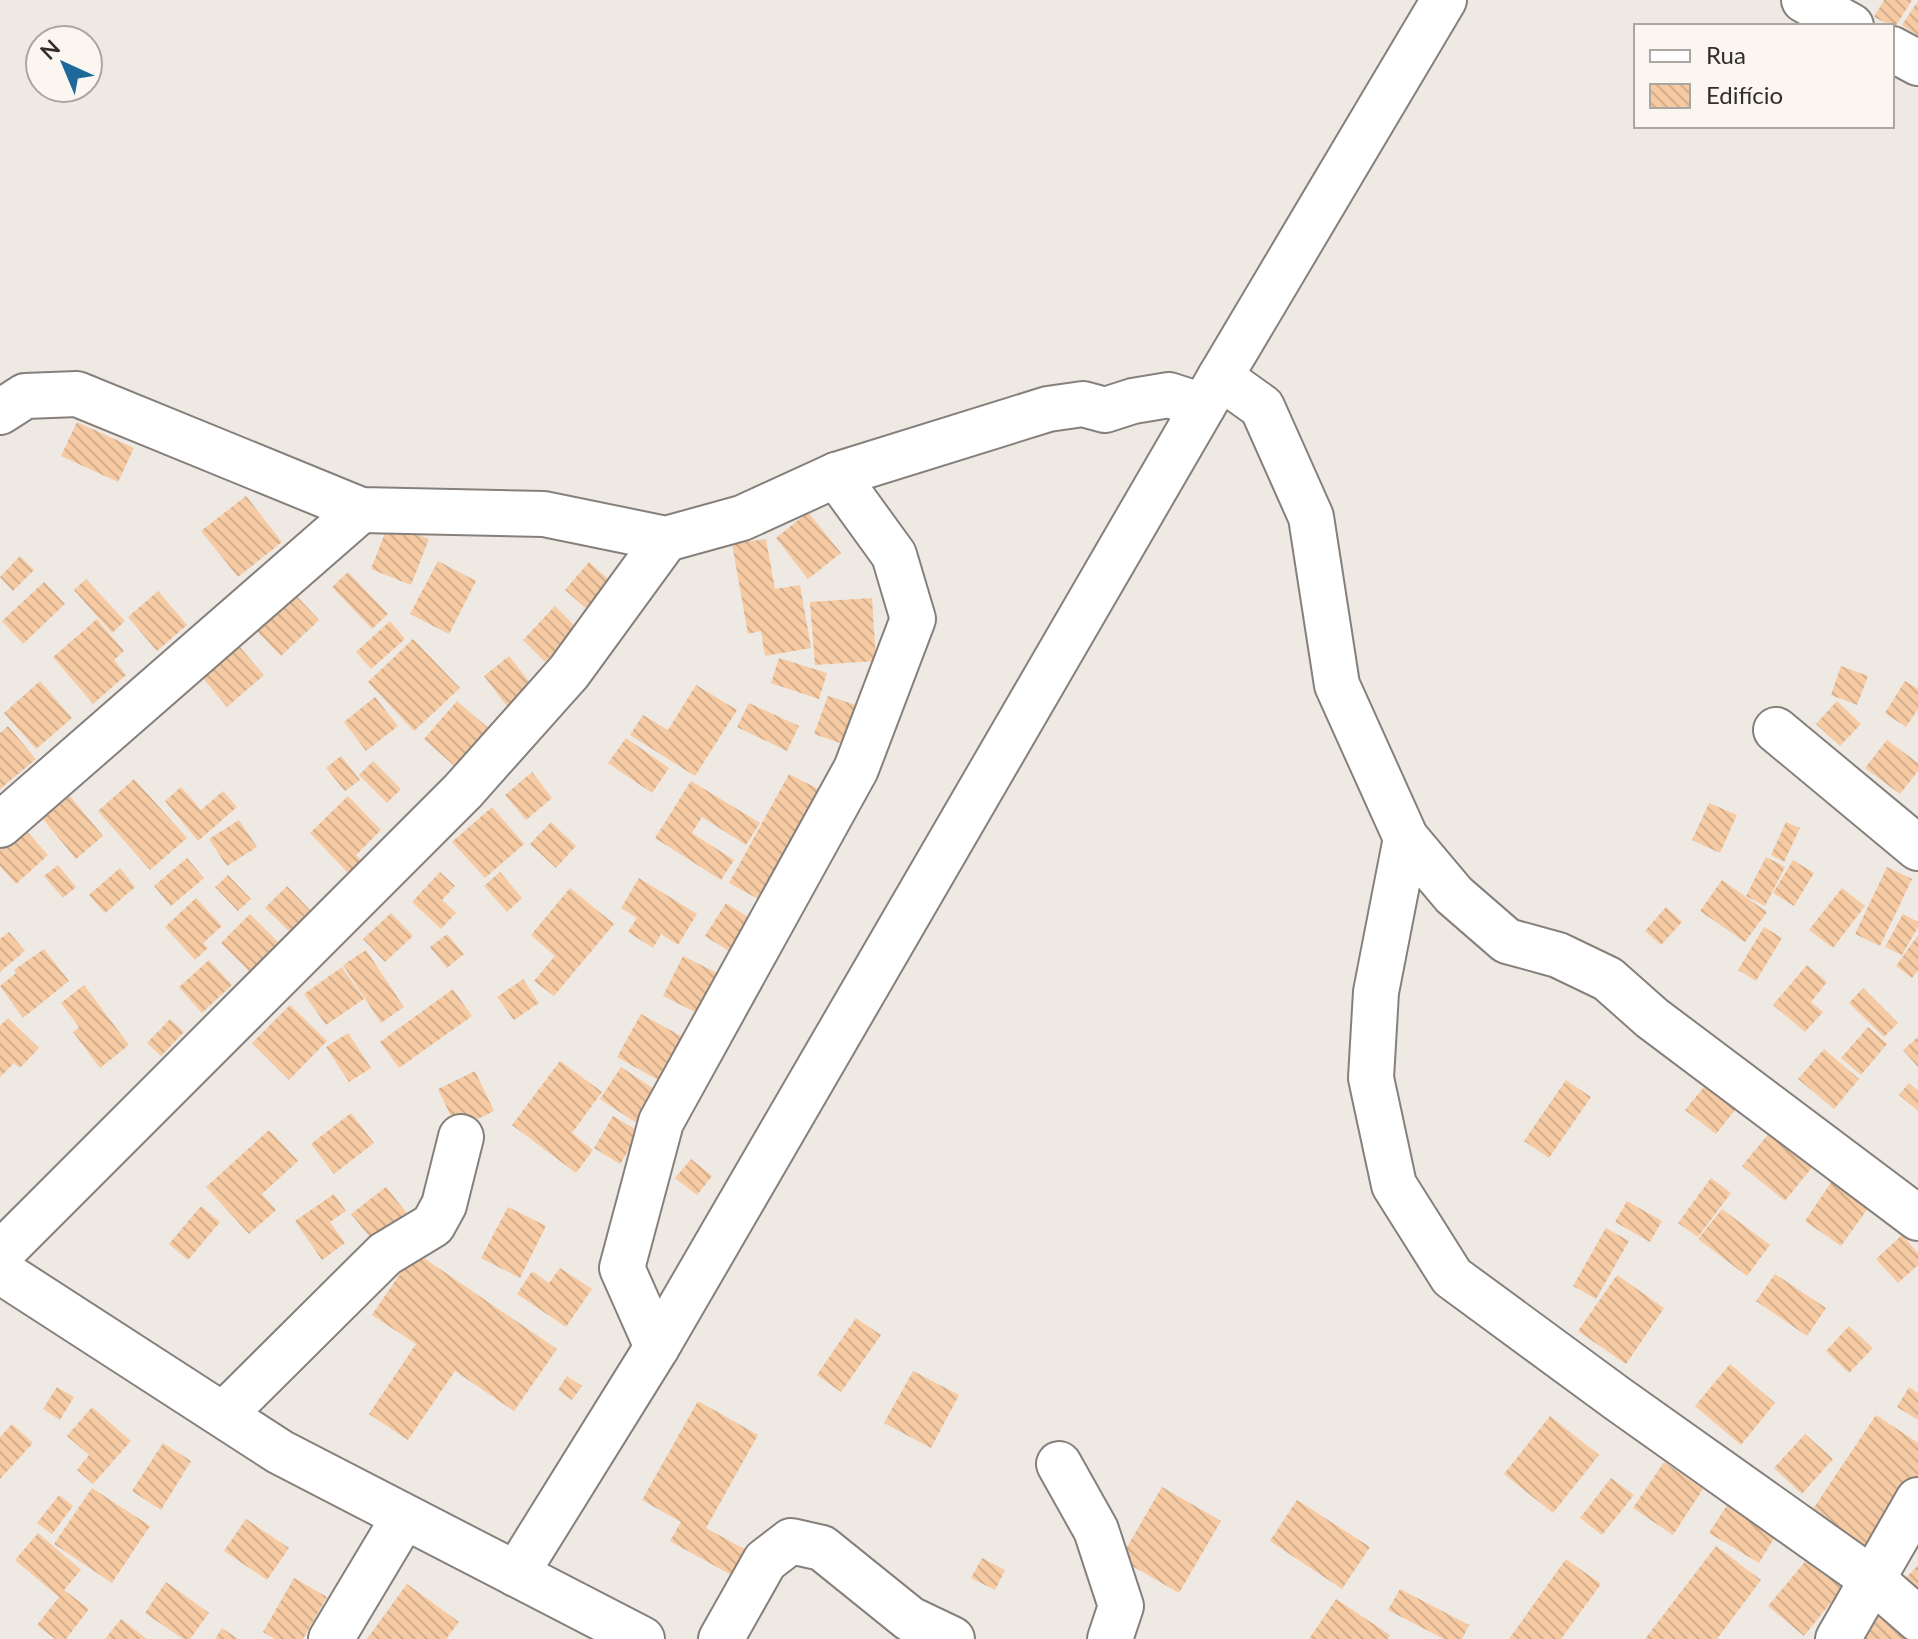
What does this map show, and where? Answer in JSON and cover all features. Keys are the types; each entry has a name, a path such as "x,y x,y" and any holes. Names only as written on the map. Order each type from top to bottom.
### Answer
{"street":[{"path":"516,1574 657,1347 1212,391 1444,0"},
{"path":"1804,0 1847,24"},
{"path":"1894,50 1918,63"},
{"path":"0,412 25,396 77,394 361,510 544,514 666,539 742,518 836,475 1048,409 1083,404 1105,410 1133,401 1212,391 1262,407 1311,517 1337,685 1406,838 1454,895 1507,941 1558,955 1608,979 1652,1018 1918,1218"},
{"path":"657,1347 622,1268 661,1122 856,769 913,619 894,555 836,475"},
{"path":"0,825 361,510"},
{"path":"0,1254 463,791 569,672 666,539"},
{"path":"1776,730 1918,848"},
{"path":"1406,838 1376,992 1371,1078 1394,1185 1452,1277 1873,1580 1918,1619"},
{"path":"224,1414 385,1254 433,1225 444,1205 461,1137"},
{"path":"0,1271 280,1452 642,1639"},
{"path":"1059,1464 1096,1530 1121,1606 1110,1639"},
{"path":"1838,1639 1918,1500"},
{"path":"331,1639 404,1517"},
{"path":"721,1639 765,1561 791,1541 822,1548 910,1619 952,1639"}],"building":[{"path":"1884,0 1912,0 1894,29 1894,24 1874,17"},
{"path":"1918,1 1918,36 1902,25"},
{"path":"77,422 134,448 118,482 61,456"},
{"path":"246,496 282,542 238,577 201,531"},
{"path":"808,512 841,553 808,579 776,538"},
{"path":"389,523 429,539 411,585 371,569"},
{"path":"766,539 775,589 800,585 811,648 765,656 761,631 748,634 732,544"},
{"path":"20,556 34,570 13,591 0,577"},
{"path":"438,561 476,581 449,634 410,614"},
{"path":"589,562 619,589 595,616 565,590"},
{"path":"348,572 388,614 372,629 332,587"},
{"path":"86,579 125,621 112,633 74,590"},
{"path":"44,582 65,604 23,644 2,621"},
{"path":"291,590 319,620 281,656 252,626"},
{"path":"158,591 187,625 157,651 128,617"},
{"path":"872,598 876,661 815,665 810,602"},
{"path":"555,606 577,628 545,662 523,640"},
{"path":"97,619 124,651 114,660 126,675 93,704 53,657"},
{"path":"390,621 405,639 371,669 356,652"},
{"path":"413,639 460,688 414,731 368,682"},
{"path":"239,646 264,675 227,707 202,677"},
{"path":"509,656 535,689 509,709 484,676"},
{"path":"779,658 827,673 819,699 771,683"},
{"path":"1841,666 1868,676 1857,705 1831,695"},
{"path":"40,681 72,718 36,749 4,713"},
{"path":"1905,681 1918,689 1918,709 1906,727 1885,713"},
{"path":"696,685 737,710 695,776 630,735 643,715 668,730"},
{"path":"828,696 859,706 846,745 814,734"},
{"path":"375,697 398,726 366,751 344,722"},
{"path":"457,701 494,733 460,771 424,739"},
{"path":"1837,701 1861,724 1840,746 1816,724"},
{"path":"749,703 799,726 787,751 737,727"},
{"path":"8,726 36,759 0,789 0,733"},
{"path":"626,738 669,768 652,793 608,763"},
{"path":"1887,740 1918,763 1918,771 1900,794 1865,768"},
{"path":"341,756 360,780 345,791 326,768"},
{"path":"373,761 401,789 387,803 359,775"},
{"path":"532,772 552,798 526,820 505,795"},
{"path":"789,774 820,790 760,900 729,883"},
{"path":"134,779 187,838 150,870 98,811"},
{"path":"691,781 760,823 746,845 702,817 692,833 734,860 721,880 655,838"},
{"path":"181,787 201,810 223,791 237,807 198,841 165,801"},
{"path":"70,796 103,836 76,859 43,819"},
{"path":"348,796 381,830 356,855 361,860 348,873 310,833"},
{"path":"1709,803 1737,815 1720,853 1692,840"},
{"path":"492,807 524,844 485,878 452,842"},
{"path":"239,820 257,847 227,866 209,839"},
{"path":"551,822 576,846 556,868 530,844"},
{"path":"1786,822 1800,828 1784,862 1771,855"},
{"path":"23,827 48,855 16,884 0,866 0,848"},
{"path":"1766,857 1785,867 1765,906 1746,896"},
{"path":"187,858 204,878 171,906 154,886"},
{"path":"1793,860 1814,873 1794,906 1773,893"},
{"path":"58,865 76,887 63,898 44,876"},
{"path":"1887,867 1912,879 1880,946 1855,934"},
{"path":"120,868 135,887 105,913 89,895"},
{"path":"440,872 455,886 442,900 456,913 441,929 412,902"},
{"path":"500,872 522,898 507,912 484,886"},
{"path":"228,875 251,899 238,911 215,887"},
{"path":"639,878 697,914 678,945 661,934 653,948 628,932 637,918 621,908"},
{"path":"1722,880 1767,912 1745,942 1700,911"},
{"path":"287,886 310,910 289,931 265,908"},
{"path":"570,888 614,924 554,996 534,981 555,956 531,935"},
{"path":"1842,888 1865,906 1833,948 1809,930"},
{"path":"196,898 222,926 203,943 208,948 195,960 165,927"},
{"path":"726,903 753,920 732,953 705,936"},
{"path":"1666,907 1682,922 1661,945 1645,931"},
{"path":"391,913 413,936 385,962 363,939"},
{"path":"250,914 278,942 249,971 221,943"},
{"path":"1903,914 1918,922 1918,927 1902,955 1885,947"},
{"path":"1764,927 1782,938 1756,981 1738,970"},
{"path":"9,932 25,951 0,972 0,939"},
{"path":"447,934 464,954 447,968 430,947"},
{"path":"1918,935 1918,970 1912,978 1896,966"},
{"path":"44,949 69,981 23,1018 0,986 16,973 14,970"},
{"path":"366,950 404,1007 381,1023 343,965"},
{"path":"683,956 721,975 701,1015 663,996"},
{"path":"209,960 232,985 202,1013 179,987"},
{"path":"1807,965 1827,982 1811,1002 1823,1012 1805,1032 1773,1005"},
{"path":"342,967 364,999 326,1025 304,994"},
{"path":"523,979 539,1003 514,1020 497,997"},
{"path":"84,985 129,1045 100,1068 73,1032 79,1027 61,1003"},
{"path":"1863,988 1898,1023 1884,1037 1849,1003"},
{"path":"453,989 472,1016 399,1068 380,1042"},
{"path":"290,1005 327,1041 289,1080 252,1043"},
{"path":"641,1014 683,1037 658,1080 617,1057"},
{"path":"8,1018 39,1048 20,1068 14,1063 0,1077 0,1026"},
{"path":"170,1019 184,1032 161,1056 147,1043"},
{"path":"1868,1027 1887,1044 1861,1075 1841,1058"},
{"path":"348,1033 371,1068 349,1082 326,1047"},
{"path":"1918,1037 1918,1067 1903,1050"},
{"path":"1824,1049 1859,1079 1834,1109 1798,1079"},
{"path":"560,1061 602,1092 572,1133 593,1150 576,1173 512,1125"},
{"path":"621,1067 660,1093 638,1124 600,1099"},
{"path":"475,1071 494,1111 457,1129 438,1089"},
{"path":"1566,1080 1591,1097 1549,1158 1524,1141"},
{"path":"1708,1082 1738,1106 1716,1134 1685,1110"},
{"path":"1909,1083 1918,1091 1918,1111 1899,1095"},
{"path":"351,1113 374,1143 334,1174 311,1144"},
{"path":"613,1116 640,1132 620,1164 594,1148"},
{"path":"269,1130 298,1161 262,1194 276,1210 249,1234 206,1187"},
{"path":"1770,1132 1813,1166 1785,1201 1742,1166"},
{"path":"691,1159 712,1176 697,1195 675,1178"},
{"path":"1711,1178 1731,1193 1698,1237 1678,1223"},
{"path":"1834,1178 1871,1204 1841,1246 1805,1221"},
{"path":"386,1187 417,1226 383,1253 351,1214"},
{"path":"334,1194 346,1211 330,1222 345,1243 322,1260 295,1221"},
{"path":"1627,1201 1662,1221 1650,1242 1615,1222"},
{"path":"201,1206 220,1222 188,1260 169,1244"},
{"path":"508,1207 546,1226 520,1278 481,1258"},
{"path":"1722,1209 1770,1245 1747,1276 1698,1239"},
{"path":"1606,1228 1629,1241 1596,1299 1573,1286"},
{"path":"1902,1235 1918,1253 1918,1265 1898,1283 1876,1259"},
{"path":"415,1252 557,1349 514,1411 455,1371 408,1440 369,1414 416,1344 372,1315"},
{"path":"560,1268 592,1289 566,1327 517,1294 532,1271 549,1283"},
{"path":"1775,1274 1826,1308 1807,1336 1756,1301"},
{"path":"1617,1275 1664,1308 1626,1364 1578,1331"},
{"path":"856,1318 881,1335 841,1392 817,1375"},
{"path":"1849,1326 1873,1348 1849,1373 1826,1351"},
{"path":"1730,1364 1775,1403 1741,1445 1695,1406"},
{"path":"913,1371 959,1395 931,1448 884,1423"},
{"path":"567,1376 582,1386 572,1400 558,1390"},
{"path":"57,1387 74,1397 60,1420 43,1409"},
{"path":"1909,1387 1918,1393 1918,1420 1897,1407"},
{"path":"698,1401 758,1435 706,1528 748,1551 733,1576 670,1541 681,1522 642,1500"},
{"path":"92,1407 131,1441 93,1484 77,1470 89,1455 67,1436"},
{"path":"1876,1415 1918,1443 1918,1481 1871,1551 1811,1512"},
{"path":"1550,1416 1599,1455 1553,1513 1504,1474"},
{"path":"12,1424 33,1443 0,1479 0,1437"},
{"path":"1805,1434 1833,1459 1802,1494 1774,1468"},
{"path":"163,1443 191,1461 161,1510 132,1491"},
{"path":"1664,1462 1703,1489 1673,1535 1633,1508"},
{"path":"1611,1478 1634,1495 1602,1535 1580,1518"},
{"path":"1162,1487 1221,1521 1179,1593 1120,1559"},
{"path":"92,1488 150,1526 112,1583 54,1544"},
{"path":"59,1495 73,1506 52,1534 37,1523"},
{"path":"1297,1500 1370,1547 1342,1589 1270,1541"},
{"path":"1729,1502 1778,1532 1759,1563 1709,1533"},
{"path":"246,1519 289,1548 267,1580 224,1551"},
{"path":"38,1533 81,1570 64,1590 89,1609 66,1639 55,1639 37,1625 59,1597 15,1560"},
{"path":"1716,1546 1761,1580 1717,1639 1645,1639"},
{"path":"1809,1557 1844,1586 1804,1636 1768,1606"},
{"path":"982,1558 1005,1570 995,1590 971,1578"},
{"path":"1566,1559 1601,1584 1561,1639 1509,1639"},
{"path":"1918,1565 1918,1591 1905,1579"},
{"path":"294,1578 327,1597 303,1639 275,1639 263,1632"},
{"path":"166,1582 209,1613 190,1639 183,1639 145,1613"},
{"path":"407,1584 459,1622 446,1639 367,1639"},
{"path":"1400,1589 1469,1625 1462,1639 1444,1639 1388,1610"},
{"path":"1336,1599 1390,1635 1388,1639 1309,1639"},
{"path":"1876,1612 1913,1639 1857,1639"},
{"path":"121,1619 147,1639 105,1639"},
{"path":"222,1628 238,1639 215,1639"}]}
